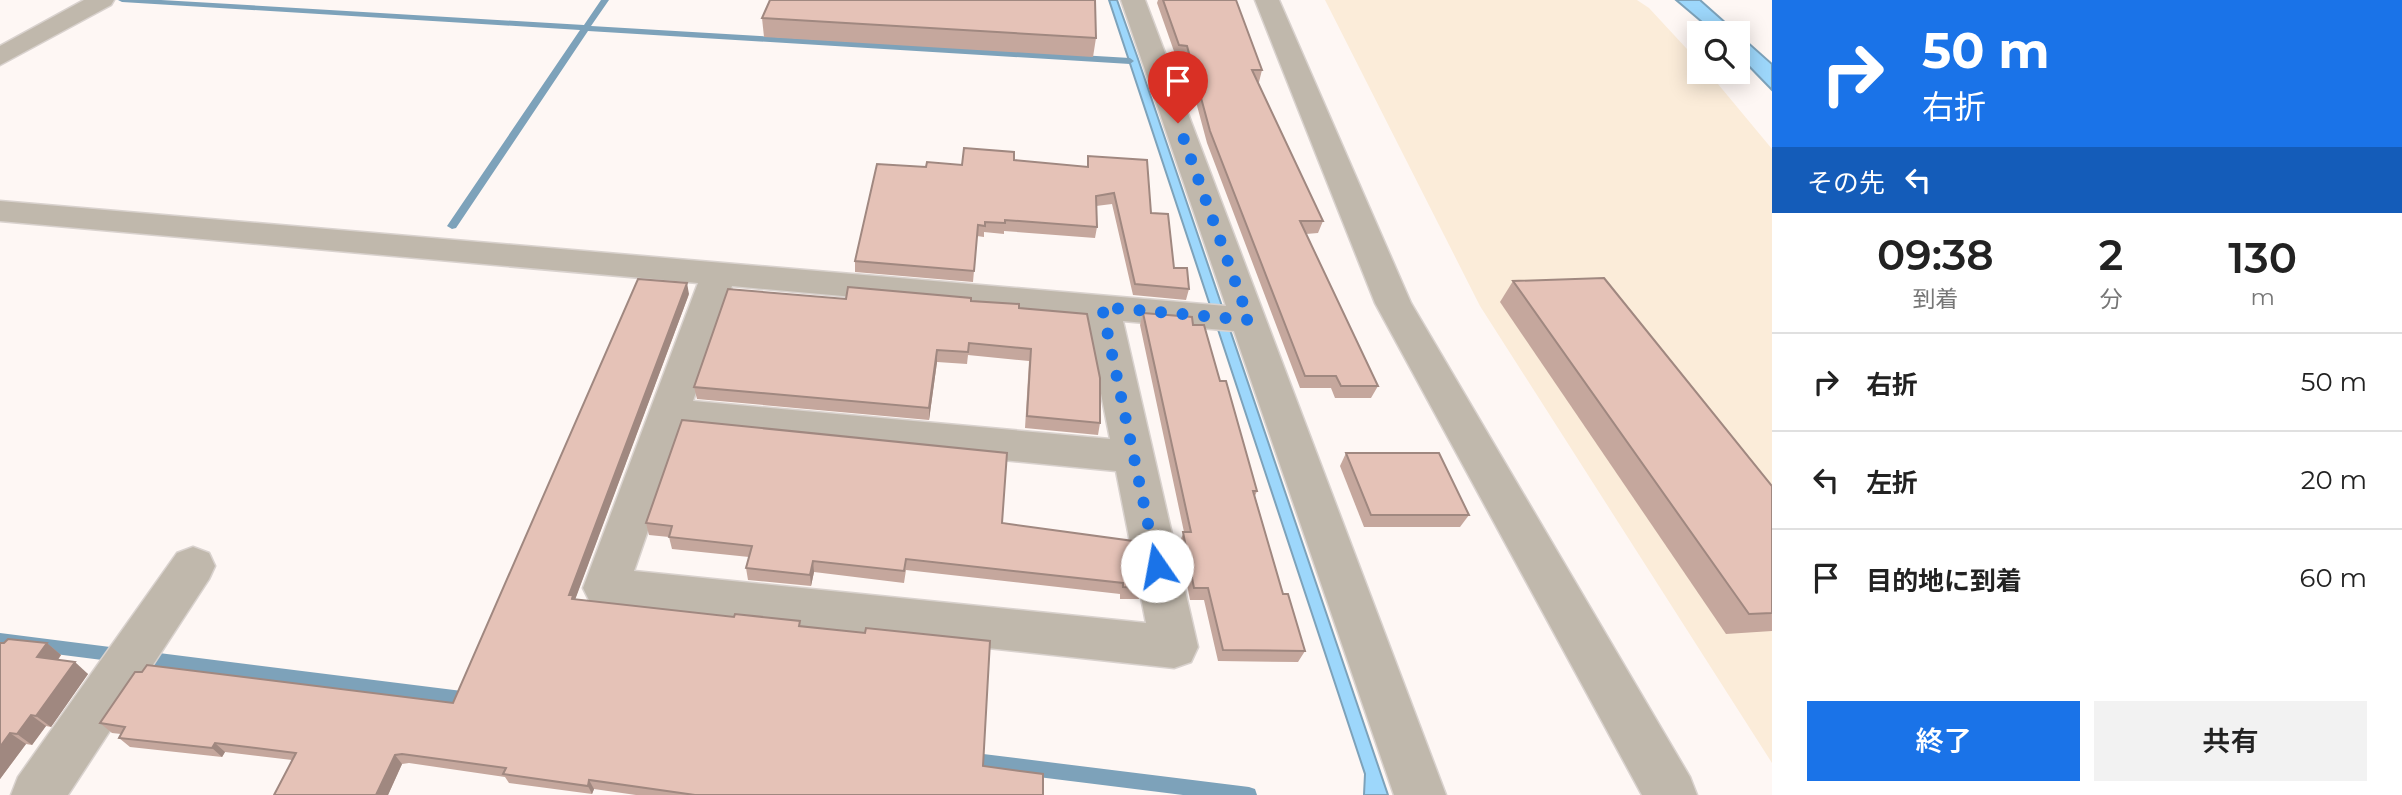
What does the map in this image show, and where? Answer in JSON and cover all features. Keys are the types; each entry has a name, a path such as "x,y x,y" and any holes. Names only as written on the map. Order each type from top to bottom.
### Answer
{"street":[{"path":"0,57 102,0"},
{"path":"1133,0 1230,318 1420,795"},
{"path":"1267,0 1393,303 1671,795"},
{"path":"0,211 1230,318"},
{"path":"719,274 607,588 1174,647 1102,307"},
{"path":"669,413 1134,457"},
{"path":"37,795 193,566"}],"shaded area":[{"path":"1325,0 1637,0 1649,8 1687,49 1687,84 1718,84 1772,149 1772,763 1480,306"}],"water":[{"path":"1109,0 1117,0 1137,56 1388,795 1364,795 1365,774"},
{"path":"1676,0 1700,0 1724,21 1701,21"},
{"path":"1750,45 1772,64 1772,90 1750,67"}],"building":[{"path":"770,0 1095,0 1096,38 762,18"},
{"path":"1163,0 1236,0 1262,70 1252,70 1323,221 1300,221 1378,386 1341,386 1336,376 1305,376 1210,131 1187,46 1179,45"},
{"path":"964,148 1014,152 1014,160 1088,167 1088,156 1147,160 1151,213 1168,214 1174,268 1187,268 1189,289 1135,284 1114,193 1096,196 1097,227 1005,220 1005,223 985,222 985,226 978,225 974,271 855,261 877,164 926,167 927,162 962,165"},
{"path":"1604,278 1772,486 1772,613 1749,614 1513,281"},
{"path":"638,279 687,283 569,595 573,595 572,599 734,617 735,614 800,621 799,626 865,633 866,628 990,641 983,766 1043,774 1043,795 695,795 589,780 588,786 503,774 506,768 402,754 395,755 376,795 274,795 296,753 215,743 212,748 119,738 125,727 100,723 135,672 142,672 147,665 453,703"},
{"path":"848,287 971,298 971,301 1019,304 1019,308 1087,314 1100,378 1100,423 1027,416 1031,349 969,343 968,352 937,350 929,408 694,387 728,289 846,299"},
{"path":"1143,313 1192,317 1193,325 1204,325 1220,381 1226,381 1257,491 1253,491 1283,594 1288,594 1305,651 1223,650 1208,588 1194,588 1183,532 1191,532"},
{"path":"682,420 1007,453 1002,523 1133,541 1142,588 1123,587 1123,583 906,559 904,571 813,561 810,575 746,568 752,546 669,537 672,526 646,523"},
{"path":"1346,453 1439,453 1469,515 1371,515"},
{"path":"8,639 47,643 37,657 75,662 36,716 31,715 17,734 10,733 0,747 0,643"}],"waterway":[{"path":"122,0 586,28"},
{"path":"586,28 605,0"},
{"path":"452,226 586,28"},
{"path":"586,28 1130,61"},
{"path":"0,640 118,655"},
{"path":"151,659 470,699"},
{"path":"967,760 1249,795"}],"route":[{"path":"1157,566 1102,307 1249,320 1178,123"}]}
